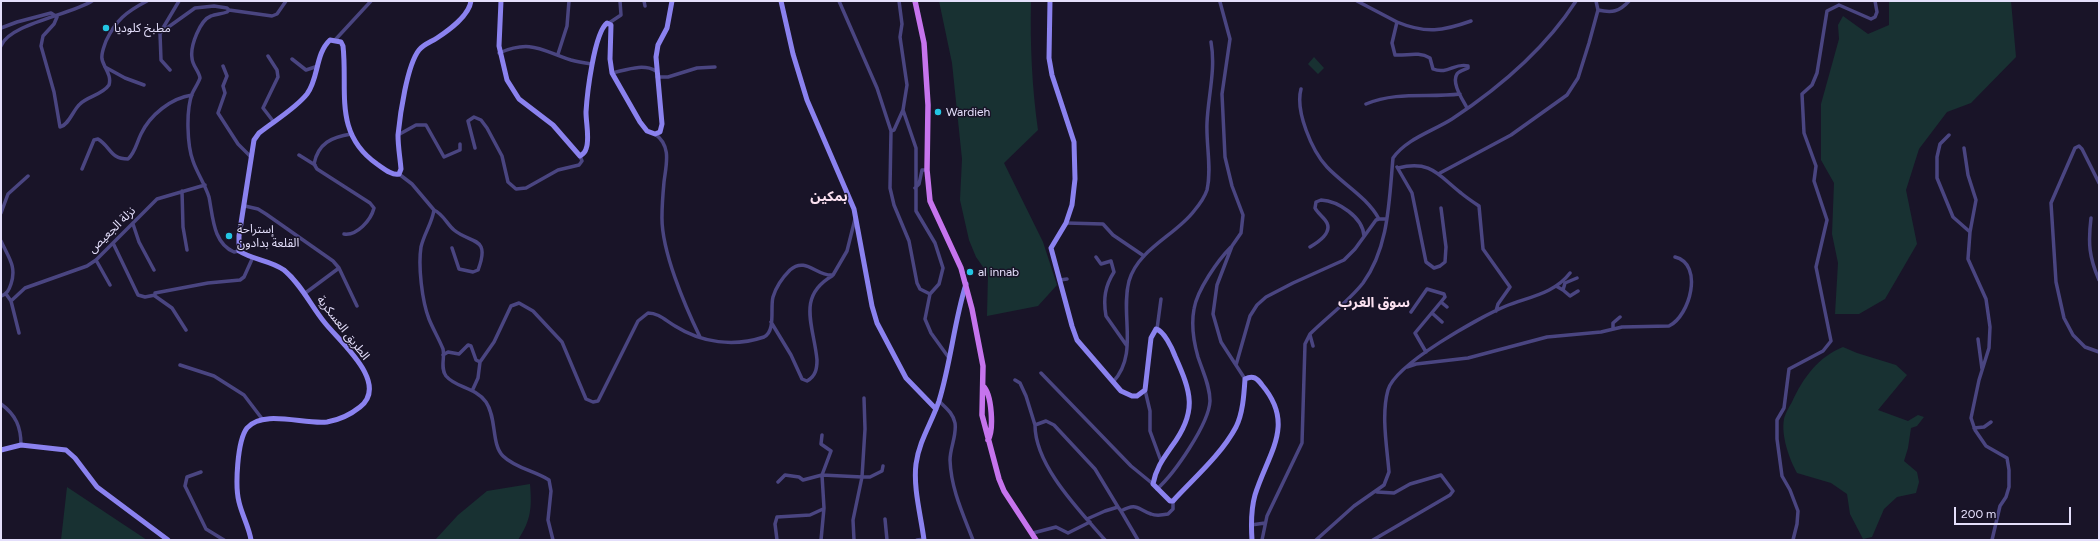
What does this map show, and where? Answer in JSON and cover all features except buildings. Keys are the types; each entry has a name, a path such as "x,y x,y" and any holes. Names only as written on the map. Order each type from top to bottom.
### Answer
{"main road":[{"path":"240,251 239,236 245,206 250,156 256,137 307,94 315,77 324,46 330,40 335,40 341,42 343,46 344,106 351,134 358,147 365,155 392,173 399,174 401,169 398,135 409,75 417,53 424,45 438,37 462,18 467,12 471,1"},
{"path":"501,1 499,53 504,73 514,94 523,103 553,125 580,156 584,153 587,147 586,111 592,64 601,31 605,24 609,23 612,73 640,122 647,131 655,134 660,132 662,128 656,74 658,45 667,28 672,1"},
{"path":"781,1 793,54 807,100 849,195 856,218 872,306 877,323 900,369 936,409"},
{"path":"915,1 924,43 928,106 927,170 929,196 932,209 956,256 966,284 983,366 982,413 1001,486 1033,533 1036,540"},
{"path":"1050,1 1049,58 1052,75 1074,142 1074,194 1066,223 1051,248 1077,340 1121,391 1132,396 1137,396 1145,390 1150,338 1152,333 1157,329 1163,335 1174,353 1190,396 1189,411 1182,432 1156,469 1153,484 1166,499 1174,501 1211,460 1236,427 1241,412 1245,379 1250,376 1256,378 1274,401 1279,419 1274,448 1255,496 1251,524 1252,540"},
{"name":"الطريق العسكرية","path":"240,251 281,269 291,277 325,324 363,369 369,381 370,394 365,402 353,413 326,422 281,419 263,420 253,423 244,433 239,464 238,496 251,540"},
{"path":"924,539 916,478 916,464 926,431 939,402 955,323 966,284"},
{"path":"983,386 988,394 990,412 992,434 988,440"},
{"path":"982,413 990,412"},
{"path":"1,450 21,446 59,448 71,453 97,487 168,540"}],"street":[{"path":"1,46 7,36 12,32 78,9 92,1"},
{"path":"57,16 54,24 43,36 41,46 54,92 60,127 64,125 80,103 108,87 110,81 102,60 103,51 115,23 130,10 147,1"},
{"path":"170,70 161,60 159,40 160,33 179,1"},
{"path":"160,33 195,8 222,6 229,10 272,16 277,14 286,1"},
{"path":"335,40 371,1"},
{"path":"558,54 567,26 570,1"},
{"path":"609,23 621,15 620,1"},
{"path":"644,1 644,6"},
{"path":"839,1 877,88 891,131 889,177 891,193 909,241 917,284 920,289 930,294"},
{"path":"891,131 894,130 903,110 907,82 900,37 902,24 899,1"},
{"path":"1357,1 1396,22 1413,29 1434,31 1455,27 1471,21"},
{"path":"1262,540 1265,523 1302,443 1303,352 1310,334 1362,284 1380,253 1386,219 1392,165 1396,153 1467,108 1536,51 1576,1"},
{"path":"1440,174 1511,135 1567,95 1574,85 1581,70 1598,10 1596,1"},
{"path":"1598,10 1608,12 1618,11 1629,1"},
{"path":"1793,540 1797,524 1798,511 1790,490 1782,476 1777,439 1777,420 1784,408 1789,369 1823,351 1831,341 1816,267 1827,220 1814,181 1816,166 1804,133 1802,94 1812,85 1817,73 1827,11 1840,5 1871,19 1875,17 1877,12 1875,1"},
{"path":"1156,488 1170,476 1202,426 1208,411 1208,387 1194,338 1194,308 1213,270 1241,233 1243,215 1232,186 1225,157 1222,94 1230,39 1220,2"},
{"path":"229,10 210,16 197,35 192,57 200,78 192,95 189,145 193,161 205,185 217,234 227,248 234,252 240,251"},
{"path":"1,28 16,22 51,13 57,16"},
{"path":"1396,22 1392,43 1395,55 1404,56 1411,53 1425,55 1430,58 1432,69 1438,71 1446,71 1456,66 1468,66 1456,75 1456,84 1467,108"},
{"path":"1113,382 1124,368 1127,347 1125,307 1129,280 1144,256 1195,210 1206,194 1209,169 1207,123 1214,60 1211,42"},
{"path":"499,53 515,48 530,47 548,50 570,60 592,64"},
{"path":"268,56 277,70 278,77 263,108 274,121"},
{"path":"292,59 305,70 318,66"},
{"path":"223,66 227,74 223,86 225,94 218,113 238,144 250,156"},
{"path":"105,67 125,78 144,85"},
{"path":"612,73 640,68 650,68 656,74 668,77 698,68 715,67"},
{"path":"1301,89 1299,105 1305,125 1322,160 1327,167 1366,201 1379,218 1386,219"},
{"path":"1366,104 1391,96 1439,97 1460,94"},
{"path":"82,169 94,140 98,139 114,156 128,159 149,121 170,104 182,97 192,95"},
{"path":"903,110 916,148 916,211 935,243 942,262 942,277 939,284 930,294 925,319 927,326 949,358"},
{"path":"475,148 468,121 474,117 481,120 487,128 502,156 508,182 516,189 526,188 558,170 579,165 582,161 580,156"},
{"path":"398,135 416,125 426,124 444,157 460,150 460,144"},
{"path":"315,165 315,158 324,143 336,137 351,134"},
{"path":"655,134 662,140 667,154 662,217 665,238 677,281 700,337"},
{"path":"1949,135 1940,144 1937,157 1937,178 1953,217 1970,232"},
{"path":"2099,183 2082,149 2079,146 2075,148 2054,196 2051,207 2056,282 2064,318 2076,339 2089,349 2099,352"},
{"path":"1964,148 1968,175 1976,200 1970,232 1968,259 1983,292 1989,313 1990,348 1982,370 1971,412 1974,428 1988,448 2007,458 2009,466 2007,494 2000,503 1992,540"},
{"path":"299,155 315,165 317,169 370,203 374,208 364,225 351,234 344,234"},
{"path":"1392,165 1398,168 1412,193 1426,262 1434,268 1437,268 1445,262 1446,247 1441,208"},
{"path":"1398,168 1419,165 1440,174 1480,209 1479,218 1483,249 1510,287 1498,304 1496,311"},
{"path":"915,188 918,184 922,170 927,170"},
{"path":"399,174 412,184 434,210 441,215 455,231 478,242 482,253 478,270 473,272 459,269 452,248"},
{"path":"1,213 8,194 28,176"},
{"name":"نزلة الجعيص","path":"11,301 25,288 84,268 96,260 157,198 205,185"},
{"path":"182,191 183,227 187,250"},
{"path":"1310,247 1322,239 1328,229 1328,224 1315,208 1316,202 1321,200 1336,204 1350,213 1362,226 1364,236"},
{"path":"245,206 258,209 328,257 339,268 357,306"},
{"path":"434,210 424,239 420,259 425,307 443,355 442,366 446,376 473,389 488,406 495,424 498,446 503,457 514,464 549,480 551,491 548,520 553,540"},
{"path":"771,322 792,355 802,379 808,381 811,379 817,368 809,302 818,285 833,275 847,251 856,218"},
{"path":"1236,365 1250,316 1257,305 1266,297 1293,283 1344,260 1355,249 1379,218"},
{"path":"2091,218 2088,241 2091,258 2099,280"},
{"path":"1066,223 1104,224 1117,238 1144,256"},
{"path":"133,224 154,270"},
{"path":"1,242 14,269 6,294 1,296"},
{"path":"113,243 138,295 145,298 155,295 156,292 208,283 240,280 244,277 253,256"},
{"path":"1232,246 1217,285 1213,314 1221,342 1245,379"},
{"path":"1096,257 1101,264 1111,261 1114,272 1105,290 1106,316 1127,347"},
{"path":"1404,368 1416,364 1468,358 1546,337 1596,333 1622,327 1669,326 1682,313 1688,302 1691,286 1688,264 1685,260 1675,257"},
{"path":"96,260 110,285"},
{"path":"473,389 478,378 480,362 494,342 511,306 519,303 533,310 562,342 586,399 593,402 598,401 638,321 642,316 648,313 659,315 675,326 712,342 727,343 758,339 768,335 771,322 773,296 780,282 790,270 804,265 813,267 826,275 833,275"},
{"path":"304,294 339,268"},
{"path":"1316,540 1354,506 1384,485 1389,476 1386,422 1388,391 1392,382 1404,368 1426,352 1496,311 1547,292 1570,273"},
{"path":"1563,290 1565,283 1577,278"},
{"path":"1060,280 1067,279"},
{"path":"1556,286 1570,296 1578,291"},
{"path":"1411,312 1427,289 1444,294 1445,297 1414,333 1426,352"},
{"path":"6,294 11,301 19,333"},
{"path":"155,295 172,308 186,330"},
{"path":"1157,329 1161,299"},
{"path":"1441,302 1447,307"},
{"path":"1432,313 1442,322"},
{"path":"1613,328 1613,323 1620,317"},
{"path":"1310,334 1313,346"},
{"path":"1978,339 1982,370"},
{"path":"443,355 448,352 459,354 468,345 471,346 476,360 480,362"},
{"path":"180,365 214,376 244,395 263,420"},
{"path":"1041,373 1131,466 1153,484"},
{"path":"1015,380 1020,383 1026,396 1035,425 1037,443 1058,484 1105,540"},
{"path":"1145,390 1150,411 1150,430 1161,461"},
{"path":"854,540 854,520 862,477 865,429 864,398"},
{"path":"939,402 952,415 955,424 950,458 951,474 957,501 973,540"},
{"path":"1,404 16,419 20,428 21,446"},
{"path":"1035,425 1046,421 1054,425 1095,469 1138,540"},
{"path":"1974,428 1984,427 1991,422"},
{"path":"821,540 824,508 822,475 831,451 820,444 822,435"},
{"path":"778,482 785,475 799,477 804,480 822,475 870,477 882,472 883,466"},
{"path":"201,472 187,478 185,486 206,529 224,540"},
{"path":"1374,540 1450,495 1453,491 1441,475 1410,484 1394,494 1376,492"},
{"path":"1033,533 1056,527 1068,533 1105,511 1129,507 1138,507 1150,514 1168,514 1173,509 1174,501"},
{"path":"777,540 775,524 777,518 810,515 824,508"},
{"path":"885,520 887,540"},
{"path":"1251,524 1265,523"},
{"path":"917,540 924,539"}],"green space":[{"path":"939,1 1031,1 1032,66 1038,130 1004,163 1043,242 1057,285 1038,306 987,316 988,274 976,257 969,240 960,200 962,159 952,63"},
{"path":"1889,1 2011,1 2016,57 1971,103 1947,112 1919,149 1906,190 1917,244 1885,299 1859,314 1835,314 1838,263 1832,234 1834,183 1821,160 1821,104 1839,39 1838,25 1843,16 1868,34 1889,25"},
{"path":"1314,57 1324,68 1318,74 1308,64"},
{"path":"1843,347 1896,365 1907,375 1878,410 1908,421 1918,415 1924,417 1917,426 1911,428 1908,448 1904,461 1917,472 1919,482 1916,493 1897,497 1884,509 1872,537 1863,539 1850,514 1847,494 1831,483 1797,473 1791,461 1783,426 1785,415 1796,393 1812,369 1826,356"},
{"path":"530,484 530,514 526,526 518,540 435,540 458,515 487,491"},
{"path":"67,487 147,540 61,540"}],"place":[{"name":"مطبخ كلوديا","path":"106,28"},
{"name":"Wardieh","path":"938,112"},
{"name":"إستراحة القلعة بدادون","path":"229,236"},
{"name":"al innab","path":"970,272"}],"district":[{"name":"بمكين","path":"829,197"},
{"name":"سوق الغرب","path":"1374,303"}]}
